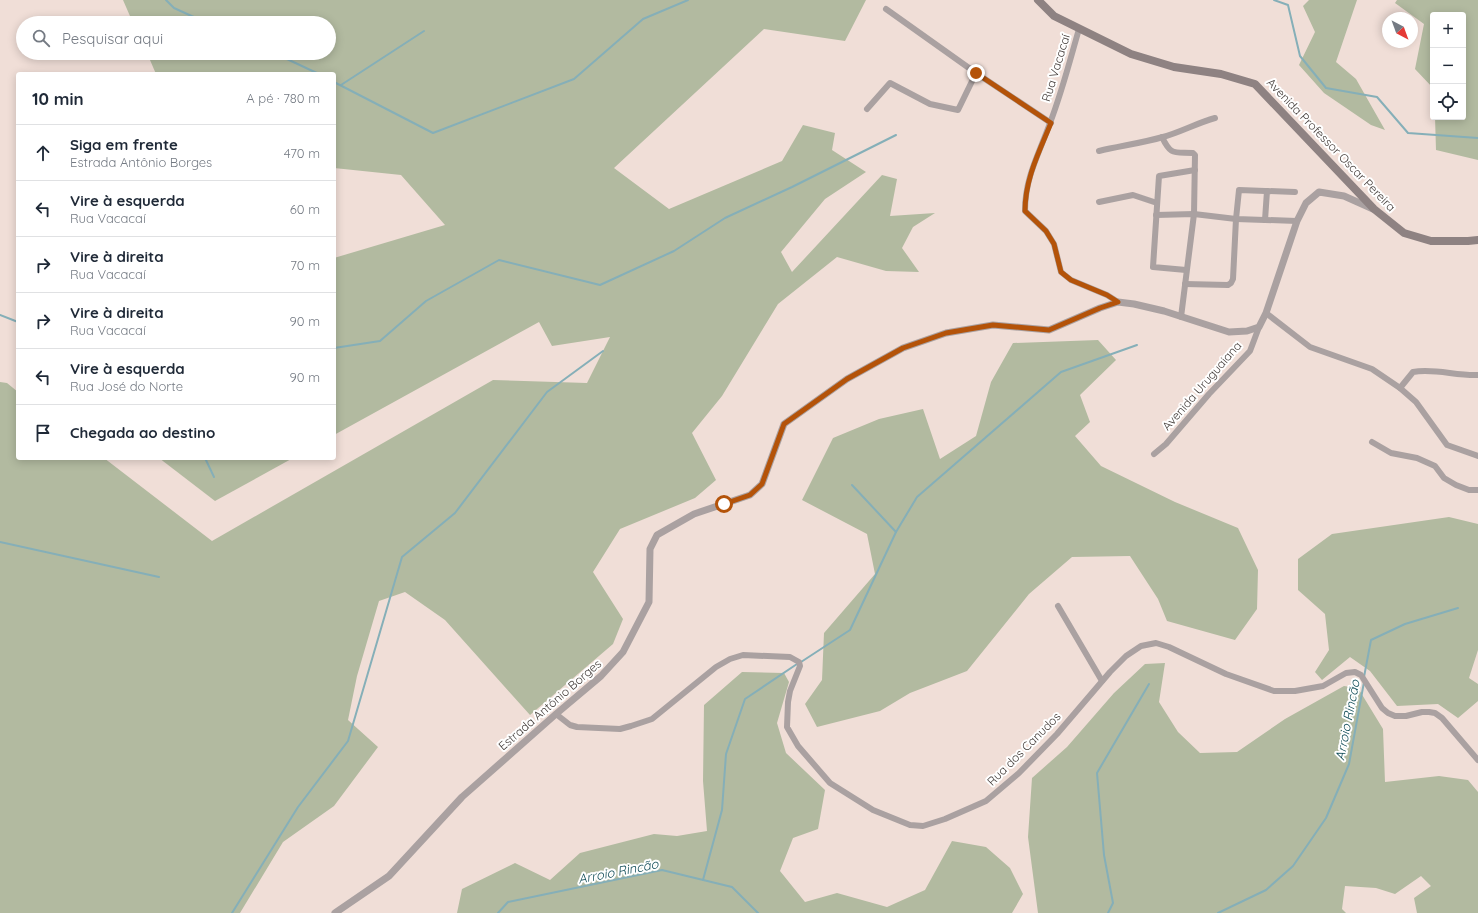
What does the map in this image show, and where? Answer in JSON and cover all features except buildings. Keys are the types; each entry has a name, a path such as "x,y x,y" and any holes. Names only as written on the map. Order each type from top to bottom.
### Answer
{"main road":[{"name":"Avenida Professor Oscar Pereira","path":"1038,0 1054,16 1138,56 1174,67 1221,74 1255,84 1374,209 1404,233 1431,241 1478,240"}],"street":[{"path":"886,9 976,73 1051,123"},
{"name":"Rua Vacacaí","path":"1079,29 1051,123 1030,172 1025,198 1025,211 1046,231 1054,244 1061,272 1071,280 1107,295 1118,302"},
{"path":"867,109 890,82 930,104 958,110 976,73"},
{"path":"1098,151 1162,137 1215,118"},
{"path":"1162,137 1171,152 1194,154 1194,214 1186,270 1182,317"},
{"path":"1186,270 1153,267 1159,176 1195,170"},
{"path":"1185,284 1228,285 1231,283 1233,279 1239,190 1295,192"},
{"path":"1265,220 1267,191"},
{"path":"1258,327 1266,313 1297,221 1306,203 1319,192 1344,196 1374,209"},
{"path":"1099,202 1133,195 1157,203"},
{"path":"1156,215 1194,214 1236,219 1297,221"},
{"name":"Estrada Antônio Borges","path":"335,913 389,876 462,797 601,676 623,652 649,602 650,549 657,535 694,514 750,495 754,492 762,484 784,424 847,379 903,348 946,333 993,325 1049,330 1100,308 1118,302 1164,311 1229,332 1247,331 1258,327"},
{"path":"1266,313 1310,347 1372,368 1400,388 1416,402 1447,444 1478,456"},
{"name":"Avenida Uruguaiana","path":"1154,454 1166,444 1209,394 1250,351 1258,327"},
{"path":"1400,388 1413,372 1421,370 1467,376 1478,375"},
{"path":"1372,442 1392,452 1417,458 1435,466 1444,478 1456,485 1469,490 1478,490"},
{"path":"1058,606 1102,681"},
{"name":"Rua dos Canudos","path":"556,714 570,725 577,727 620,728 631,726 652,719 716,667 730,659 743,655 790,657 799,662 800,666 790,691 787,728 798,746 830,783 858,801 873,810 910,824 923,826 965,811 986,801 1003,788 1057,734 1102,681 1126,656 1141,646 1156,643 1169,647 1226,674 1274,691 1295,691 1323,686 1346,673 1355,672 1361,675 1382,708 1388,713 1395,716 1406,716 1422,712 1435,713 1442,718 1478,760"}],"green space":[{"path":"123,0 866,0 845,41 764,29 614,168 669,209 782,161 803,125 835,133 832,150 866,172 825,199 781,252 792,272 882,175 897,179 890,216 935,213 913,227 902,248 919,272 886,271 837,257 778,304 722,396 692,433 716,480 695,498 620,529 593,572 623,619 613,644 530,715 445,620 405,592 379,601 357,676 348,720 378,747 334,806 283,842 240,913 0,913 0,382 7,383 16,390 16,460 107,460 212,541 493,380 587,383 610,337 552,346 539,322 336,434 336,257 445,225 401,175 336,168 336,72 155,72 150,60 336,60 336,16 130,16"},
{"path":"1309,0 1357,0 1336,62 1356,79 1385,130 1371,125 1324,93 1299,65 1315,32 1303,6"},
{"path":"1397,0 1478,0 1478,160 1436,150 1435,120 1466,120 1466,12 1430,12 1430,85 1415,69 1424,24 1418,20 1418,12 1407,12 1395,3"},
{"path":"1098,340 1116,360 1080,395 1090,422 1075,436 1101,466 1175,502 1238,528 1258,570 1257,609 1235,640 1167,621 1158,599 1130,556 1072,557 1029,594 967,671 910,693 880,711 817,727 805,704 822,680 824,633 875,574 867,534 802,500 833,438 879,419 923,409 940,459 976,436 991,382 1013,343"},
{"path":"162,460 289,460 215,501"},
{"path":"1449,517 1478,524 1478,650 1469,678 1478,684 1478,701 1458,718 1438,704 1397,706 1370,671 1350,657 1322,680 1315,672 1329,650 1325,614 1298,590 1298,559 1332,534"},
{"path":"1165,663 1159,702 1178,732 1200,753 1237,752 1285,719 1344,686 1358,688 1383,729 1385,782 1439,776 1468,780 1478,792 1478,913 1417,913 1414,898 1431,886 1421,876 1395,894 1376,888 1345,886 1342,909 1346,913 1038,913 1028,837 1032,778 1067,747 1114,693 1145,664"},
{"path":"742,672 784,673 789,682 777,723 786,753 825,790 818,829 793,838 780,871 805,902 837,893 887,907 925,890 952,841 986,847 1010,868 1023,894 1012,913 457,913 462,889 515,863 550,880 580,853 654,834 677,836 707,831 703,781 704,705"}],"waterway":[{"path":"166,0 174,8 192,16"},
{"path":"336,83 433,133 574,79 643,19 688,0"},
{"path":"1274,0 1288,5 1300,56 1326,88 1377,97 1408,133 1478,138"},
{"path":"341,85 424,31"},
{"path":"289,60 315,72"},
{"path":"336,348 380,341 426,301 499,260 600,285 674,251 725,218 792,187 896,135"},
{"path":"0,315 16,321"},
{"path":"801,662 850,630 896,532 917,497 1061,372 1137,345"},
{"path":"232,913 298,807 348,741 402,557 455,513 547,392 603,351"},
{"path":"206,460 214,477"},
{"path":"852,485 896,532"},
{"path":"0,542 159,577"},
{"name":"Arroio Rincão","path":"1364,677 1371,640 1405,624 1458,608"},
{"path":"703,880 722,810 726,754 745,699 797,664"},
{"name":"Arroio Rincão","path":"1218,913 1266,890 1293,866 1326,818 1349,764 1364,682"},
{"path":"1108,913 1113,903 1104,855 1097,773 1149,684"},
{"name":"Arroio Rincão","path":"498,913 508,902 662,870 732,887 758,913"}],"route":[{"path":"724,504 750,495 762,484 784,424 847,379 903,348 946,333 993,325 1049,330 1100,308 1118,302 1107,295 1071,280 1061,272 1054,244 1046,231 1025,211 1025,198 1030,172 1051,123 976,73"}]}
